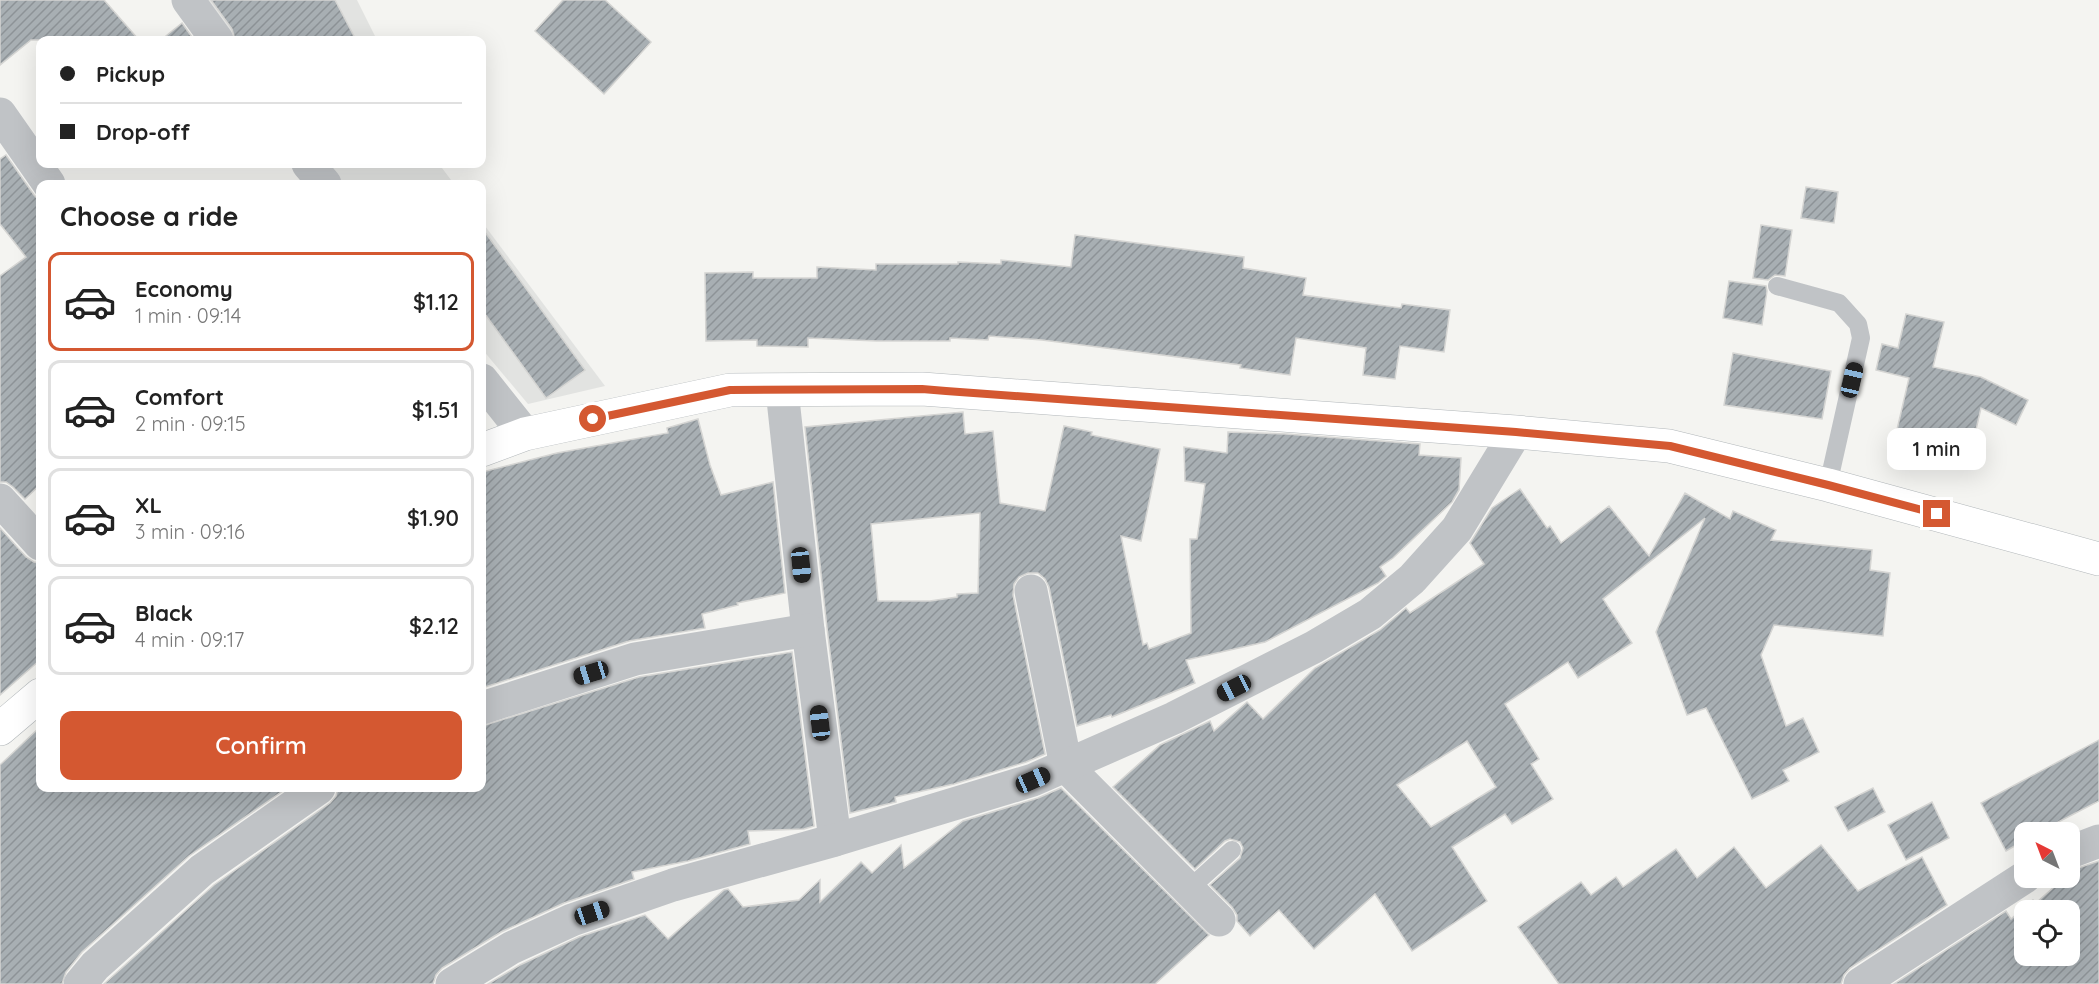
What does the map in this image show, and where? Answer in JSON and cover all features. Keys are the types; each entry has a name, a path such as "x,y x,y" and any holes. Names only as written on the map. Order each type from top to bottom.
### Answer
{"street":[{"path":"188,0 214,36"},
{"path":"0,114 36,165"},
{"path":"311,168 322,180"},
{"path":"486,385 525,434"},
{"path":"486,449 525,434 730,390 922,389 1516,432 1670,446 1828,485 2099,559"},
{"path":"782,390 808,630 835,840"},
{"path":"452,984 511,948 572,920 674,885 835,840 1033,780 1174,718 1314,647 1370,614 1412,579 1457,529 1516,432"},
{"path":"0,500 36,540"},
{"path":"1031,591 1066,766 1219,920"},
{"path":"486,707 635,659 808,630"},
{"path":"0,729 36,699"},
{"path":"80,984 95,966 202,870 313,792"},
{"path":"2080,848 2099,841"},
{"path":"1860,984 2014,884"}],"lane":[{"path":"1777,286 1839,303 1857,324 1861,338 1828,485"},
{"path":"1189,889 1232,850"}],"shaded area":[{"path":"195,0 357,0 375,36 220,36"},
{"path":"329,168 442,168 451,180 340,180"},
{"path":"486,227 605,386 528,404 486,354"}],"building":[{"path":"0,0 104,0 136,36 36,36 36,40 31,40 0,65"},
{"path":"211,0 335,0 354,36 234,36 232,29"},
{"path":"563,0 605,0 651,42 604,94 535,31"},
{"path":"182,23 191,36 166,36"},
{"path":"6,155 36,197 36,489 25,499 6,482 0,482 0,276 26,257 0,224 0,159"},
{"path":"1806,187 1838,192 1834,223 1801,218"},
{"path":"1761,225 1792,230 1785,276 1775,275 1768,280 1753,278"},
{"path":"486,234 585,370 546,398 486,316"},
{"path":"1075,235 1244,257 1243,268 1306,278 1303,295 1401,308 1402,304 1450,310 1444,352 1400,346 1395,379 1363,375 1366,348 1296,338 1290,375 1240,368 1241,365 1042,340 989,336 988,340 950,338 950,341 808,338 808,347 757,346 757,340 706,341 705,273 753,272 753,278 817,278 817,267 876,270 876,264 958,264 958,262 1001,264 1001,260 1071,267"},
{"path":"1729,281 1766,286 1762,325 1723,318"},
{"path":"1906,314 1944,322 1933,367 1981,377 2028,400 2016,425 1981,408 1971,451 1896,434 1909,378 1876,370 1882,344 1898,348"},
{"path":"1733,353 1831,371 1822,419 1724,405"},
{"path":"963,412 965,434 993,431 1000,503 1045,511 1064,426 1092,432 1091,435 1160,449 1141,541 1121,536 1143,645 1147,643 1149,649 1191,633 1190,539 1197,539 1205,484 1185,481 1184,447 1227,453 1228,432 1420,444 1419,455 1461,458 1459,490 1452,502 1393,558 1380,567 1386,576 1378,583 1265,642 1186,660 1195,683 1112,717 1111,715 1077,726 1049,587 1038,573 1028,573 1019,577 1014,584 1013,595 1045,754 954,784 895,797 896,802 850,813 805,427","holes":["980,513 978,593 957,594 957,597 930,601 878,601 871,524"]},
{"path":"698,419 710,465 721,495 773,482 785,593 737,603 738,605 702,614 705,628 629,641 486,687 486,471 557,453 668,433 667,428"},
{"path":"1520,489 1547,528 1550,526 1561,543 1609,506 1649,556 1685,493 1730,519 1733,511 1776,530 1771,540 1872,550 1870,570 1890,573 1883,636 1774,625 1761,655 1786,726 1803,718 1819,752 1783,770 1789,781 1752,799 1706,708 1687,715 1656,632 1705,518 1603,599 1632,643 1578,678 1568,662 1505,704 1539,759 1531,764 1553,799 1512,824 1505,814 1452,847 1487,901 1412,951 1375,894 1314,949 1279,910 1250,936 1237,921 1237,915 1232,907 1210,885 1240,858 1243,848 1240,842 1230,839 1225,841 1195,869 1113,787 1160,745 1210,721 1214,731 1247,702 1263,719 1315,668 1380,630 1406,608 1410,613 1484,564 1470,543 1492,508","holes":["1467,741 1496,787 1431,827 1397,785"]},
{"path":"0,528 26,557 36,562 36,664 0,695"},
{"path":"792,652 814,826 804,829 748,831 750,844 688,861 632,872 634,879 564,903 501,932 442,968 433,984 104,984 214,885 330,803 337,792 486,792 486,725 639,677"},
{"path":"36,731 36,792 281,792 189,856 82,952 66,972 62,984 0,984 0,765"},
{"path":"2099,740 2099,801 2058,822 2014,822 2014,846 2006,851 1981,803"},
{"path":"1061,788 1209,935 1155,984 488,984 520,965 579,937 645,915 668,939 728,889 743,907 799,900 820,880 820,902 861,862 872,873 901,845 904,868 963,821 1038,798"},
{"path":"1873,788 1885,812 1848,831 1835,807"},
{"path":"1932,802 1949,838 1906,860 1888,825"},
{"path":"1821,845 1858,891 1922,857 1947,905 1850,968 1841,984 1559,984 1518,927 1581,882 1591,895 1616,877 1623,887 1676,849 1697,878 1734,847 1766,888"},
{"path":"2099,861 2099,984 1894,984 2006,911 2011,919 2014,916 2014,966 2080,966 2080,900 2039,900 2053,888 2080,888 2080,867"}],"route":[{"path":"593,419 730,390 922,389 1516,432 1670,446 1937,514"}]}
